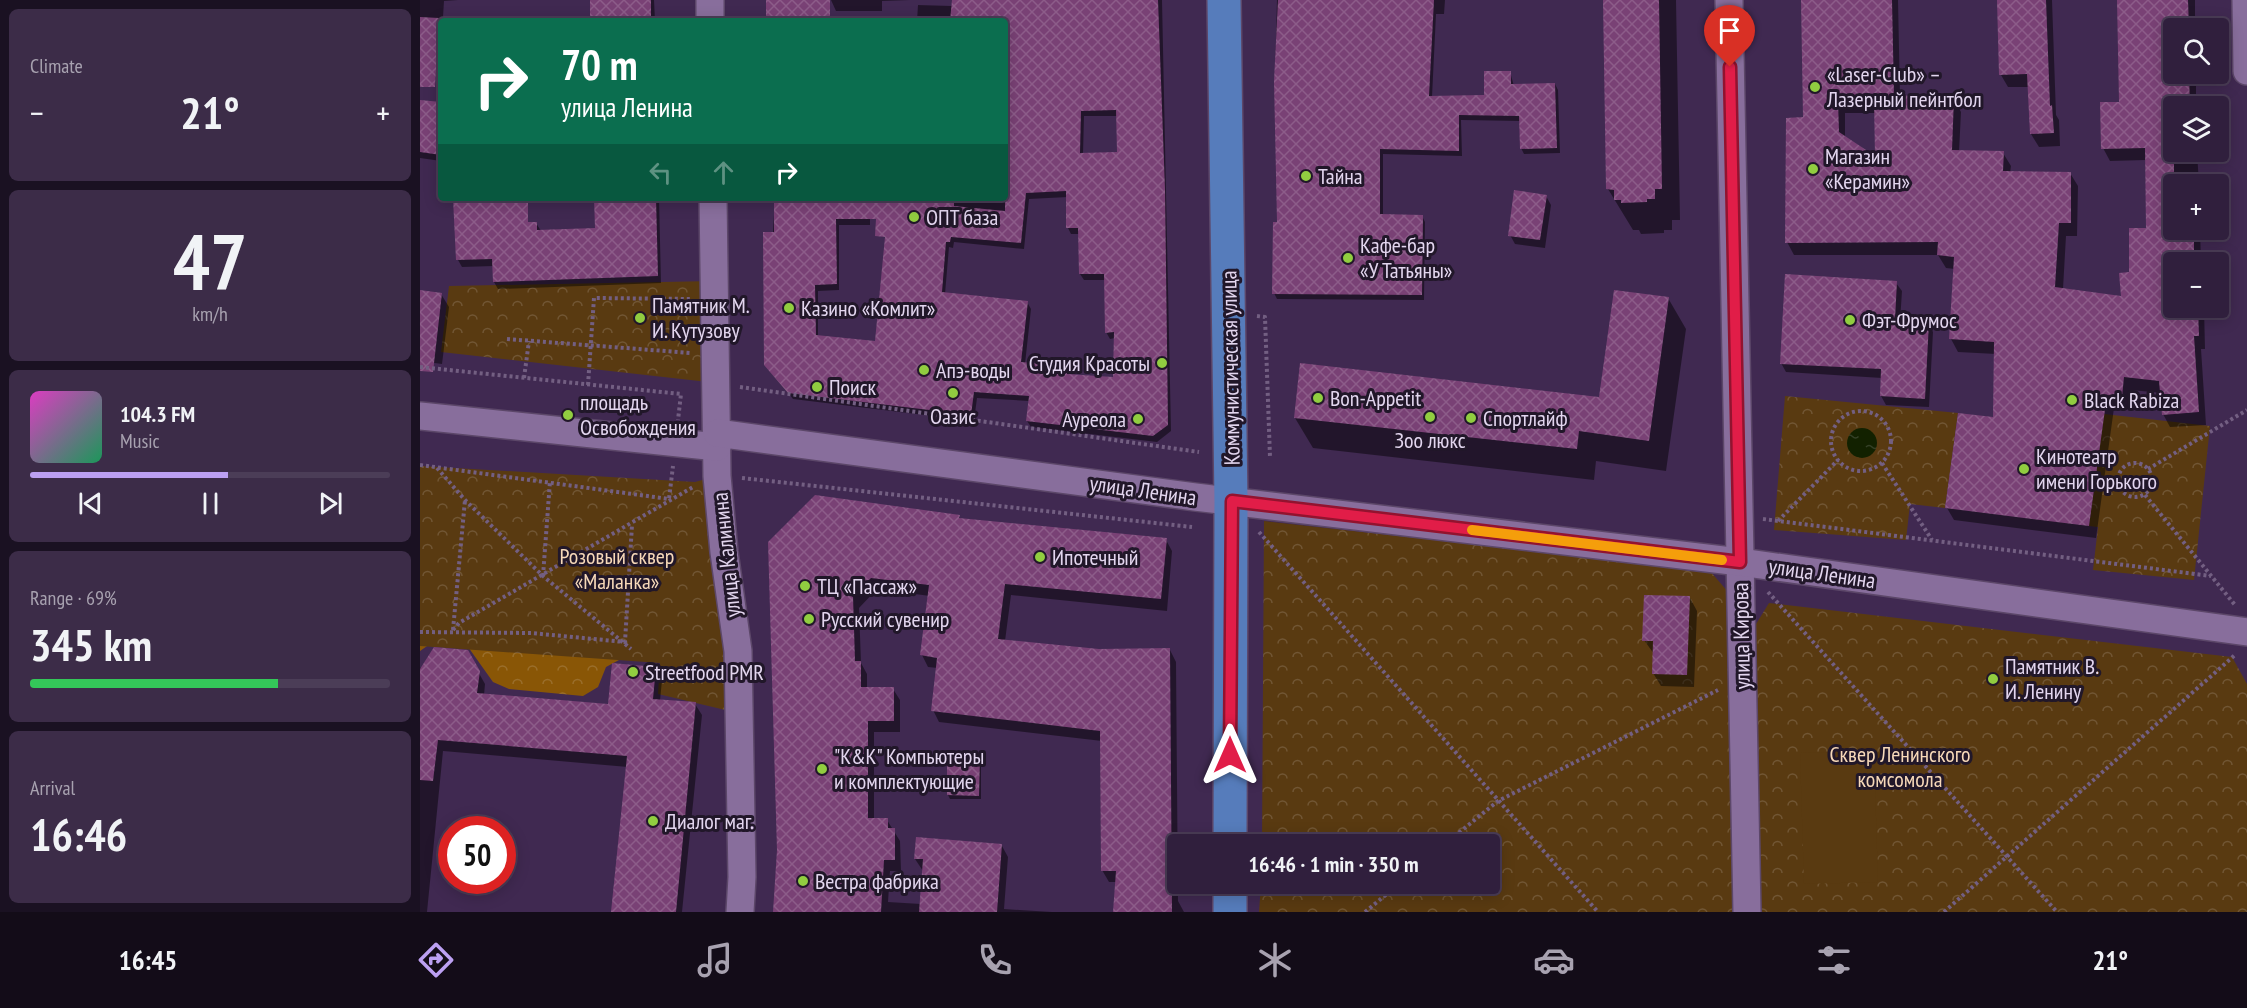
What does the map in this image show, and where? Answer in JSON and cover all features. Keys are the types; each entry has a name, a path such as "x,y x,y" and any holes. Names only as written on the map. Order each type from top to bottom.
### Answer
{"main road":[{"name":"Коммунистическая улица","path":"1224,0 1232,501 1230,834"},
{"path":"1230,894 1230,912"}],"street":[{"path":"710,0 710,18"},
{"name":"улица Кирова","path":"1729,0 1747,912"},
{"path":"2246,0 2247,71"},
{"name":"улица Калинина","path":"713,201 717,476 724,552 738,651 742,877 740,912"},
{"name":"улица Ленина","path":"420,416 676,442 717,440 1740,562 2242,631"}],"path":[{"path":"588,385 594,298 715,299"},
{"path":"1265,317 1270,457"},
{"path":"507,339 716,355"},
{"path":"524,378 529,341"},
{"path":"420,367 681,394 669,499"},
{"path":"717,383 1199,452"},
{"path":"1862,410 1880,417 1891,435 1888,454 1882,463 1864,471 1854,470 1838,460 1830,442 1836,423 1851,412 1862,410"},
{"path":"2148,469 2247,410"},
{"path":"1778,521 1838,460"},
{"path":"1882,463 1932,540"},
{"path":"2138,463 2148,469 2152,485 2145,495 2135,498 2124,494 2118,479 2126,465 2138,463"},
{"path":"420,465 669,499"},
{"path":"437,467 465,500 543,576 631,649"},
{"path":"453,630 459,623 632,524 669,499 717,476 1192,527"},
{"path":"543,576 550,481"},
{"path":"1944,912 2007,857 2242,631 2211,576 2145,495"},
{"path":"453,630 465,500"},
{"path":"1232,501 1598,912"},
{"path":"1739,516 2211,576"},
{"path":"625,642 632,524"},
{"path":"1740,562 2057,912"},
{"path":"420,632 453,630 531,633 625,642"},
{"path":"1457,834 1498,801 1742,678"},
{"path":"1365,912 1387,894"}],"green space":[{"path":"714,281 717,383 441,352 449,286"},
{"path":"1785,396 1958,413 1945,508 1910,504 1906,540 1774,530"},
{"path":"2104,414 2210,426 2194,580 2093,570 2098,527 2089,526"},
{"name":"Розовый сквер «Маланка»","path":"420,466 695,482 717,476 738,713 658,694 660,663 420,646"},
{"path":"420,489 619,660 606,667 598,687 583,696 509,689 493,682 466,644 437,639 420,651"},
{"path":"1264,521 1710,571 1741,607 1747,912 1259,912 1260,894 1500,894 1500,834 1262,834"},
{"name":"Сквер Ленинского комсомола","path":"1769,603 2232,657 2247,684 2247,912 1755,912 1753,629"},
{"path":"1874,751 1878,882 1804,884 1800,753"}],"water":[{"path":"1862,428 1873,432 1877,443 1873,454 1862,458 1851,454 1847,443 1851,432"}],"building":[{"path":"590,0 651,0 651,18 590,18"},
{"path":"766,0 830,0 830,18 766,18"},
{"path":"952,0 1158,0 1165,189 1168,425 1153,436 1026,421 1029,396 974,392 971,415 788,393 764,365 763,232 774,232 774,201 954,201 954,206 1005,211 1005,201 1008,201 1008,18 950,18","holes":["1116,110 1117,152 1080,153 1081,111","1066,191 1066,228 1078,228 1079,274 1104,274 1105,333 1114,332 1113,377 1067,374 1067,366 1021,362 1028,301 942,292 946,242 950,242 951,237 1021,243 1026,193","836,219 876,219 875,236 885,237 875,341 816,335 815,285 837,284"]},
{"path":"1278,0 1434,0 1429,96 1484,95 1484,71 1511,71 1511,84 1555,83 1557,148 1520,149 1519,116 1459,115 1459,151 1380,149 1380,214 1423,215 1422,295 1272,294 1273,222 1277,222 1274,81"},
{"path":"1603,0 1659,0 1662,189 1655,189 1655,199 1647,199 1647,202 1621,203 1621,200 1614,200 1614,190 1606,189"},
{"path":"1801,0 1892,0 1894,95 1954,98 1952,150 2004,151 2003,171 2071,172 2071,223 2059,223 2055,287 2121,296 2119,273 2129,272 2129,228 2146,228 2145,148 2101,149 2100,102 2119,102 2117,0 2188,0 2189,18 2163,18 2163,84 2189,84 2190,96 2163,96 2163,162 2174,162 2174,174 2163,174 2163,240 2194,240 2194,252 2163,252 2163,318 2198,318 2199,336 2194,336 2199,412 2162,415 2159,381 2124,377 2122,397 2107,395 2089,526 1945,508 1958,413 1993,417 1994,342 1949,339 1954,257 1937,255 1938,242 1785,243 1786,118 1803,117","holes":["1874,100 1875,156 1839,132 1838,101"]},
{"path":"1997,0 2046,0 2050,106 2052,105 2054,133 2030,134 2027,74 1999,75"},
{"path":"420,17 439,18 435,87 420,87"},
{"path":"420,100 438,102 438,155 420,152"},
{"path":"1514,190 1547,195 1540,240 1508,236"},
{"path":"453,201 528,201 528,222 537,222 537,230 595,228 594,201 656,201 658,276 493,282 492,259 456,260"},
{"path":"1785,274 1897,281 1895,320 1929,322 1925,399 1880,396 1881,369 1780,364"},
{"path":"420,290 442,293 433,372 420,371"},
{"path":"1614,290 1669,297 1649,441 1579,431 1577,449 1294,418 1300,363 1599,397"},
{"path":"815,495 960,515 959,518 1167,538 1161,599 1005,584 998,639 1099,649 1170,648 1171,834 1167,834 1167,894 1172,894 1172,912 1113,912 1116,871 1101,871 1100,731 931,711 937,658 920,655 929,585 871,578 853,596 855,661 861,661 861,687 894,687 894,721 868,721 868,818 888,818 888,828 895,828 895,860 884,860 881,912 773,912 777,850 768,542"},
{"path":"1644,595 1690,596 1687,675 1652,674 1653,641 1642,641"},
{"path":"434,647 468,650 480,671 477,693 608,704 612,663 656,667 653,699 696,702 676,912 611,912 627,756 438,740 433,781 420,780 420,669"},
{"path":"947,758 980,758 979,796 947,795"},
{"path":"916,837 1002,844 997,912 919,912 923,859 914,859"}],"slow traffic":[{"path":"1472,530 1722,560"}],"place":[{"name":"«Laser-Club» – Лазерный пейнтбол","path":"1815,87"},
{"name":"Магазин «Керамин»","path":"1813,169"},
{"name":"Тайна","path":"1306,176"},
{"name":"ОПТ база","path":"914,217"},
{"name":"Кафе-бар «У Татьяны»","path":"1348,258"},
{"name":"Казино «Комлит»","path":"789,308"},
{"name":"Памятник М. И. Кутузову","path":"640,318"},
{"name":"Фэт-Фрумос","path":"1850,320"},
{"name":"Студия Красоты","path":"1162,363"},
{"name":"Апэ-воды","path":"924,370"},
{"name":"Поиск","path":"817,387"},
{"name":"Оазис","path":"953,393"},
{"name":"Bon-Appetit","path":"1318,398"},
{"name":"Black Rabiza","path":"2072,400"},
{"name":"площадь Освобождения","path":"568,415"},
{"name":"Зоо люкс","path":"1430,417"},
{"name":"Спортлайф","path":"1471,418"},
{"name":"Ауреола","path":"1138,419"},
{"name":"Кинотеатр имени Горького","path":"2024,469"},
{"name":"Ипотечный","path":"1040,557"},
{"name":"ТЦ «Пассаж»","path":"805,586"},
{"name":"Русский сувенир","path":"809,619"},
{"name":"Streetfood PMR","path":"633,672"},
{"name":"Памятник В. И. Ленину","path":"1993,679"},
{"name":"\"К&К\" Компьютеры и комплектующие","path":"822,769"},
{"name":"Диалог маг.","path":"653,821"},
{"name":"Вестра фабрика","path":"803,881"}],"route":[{"path":"1230,755 1232,501 1740,562 1730,67"}]}
